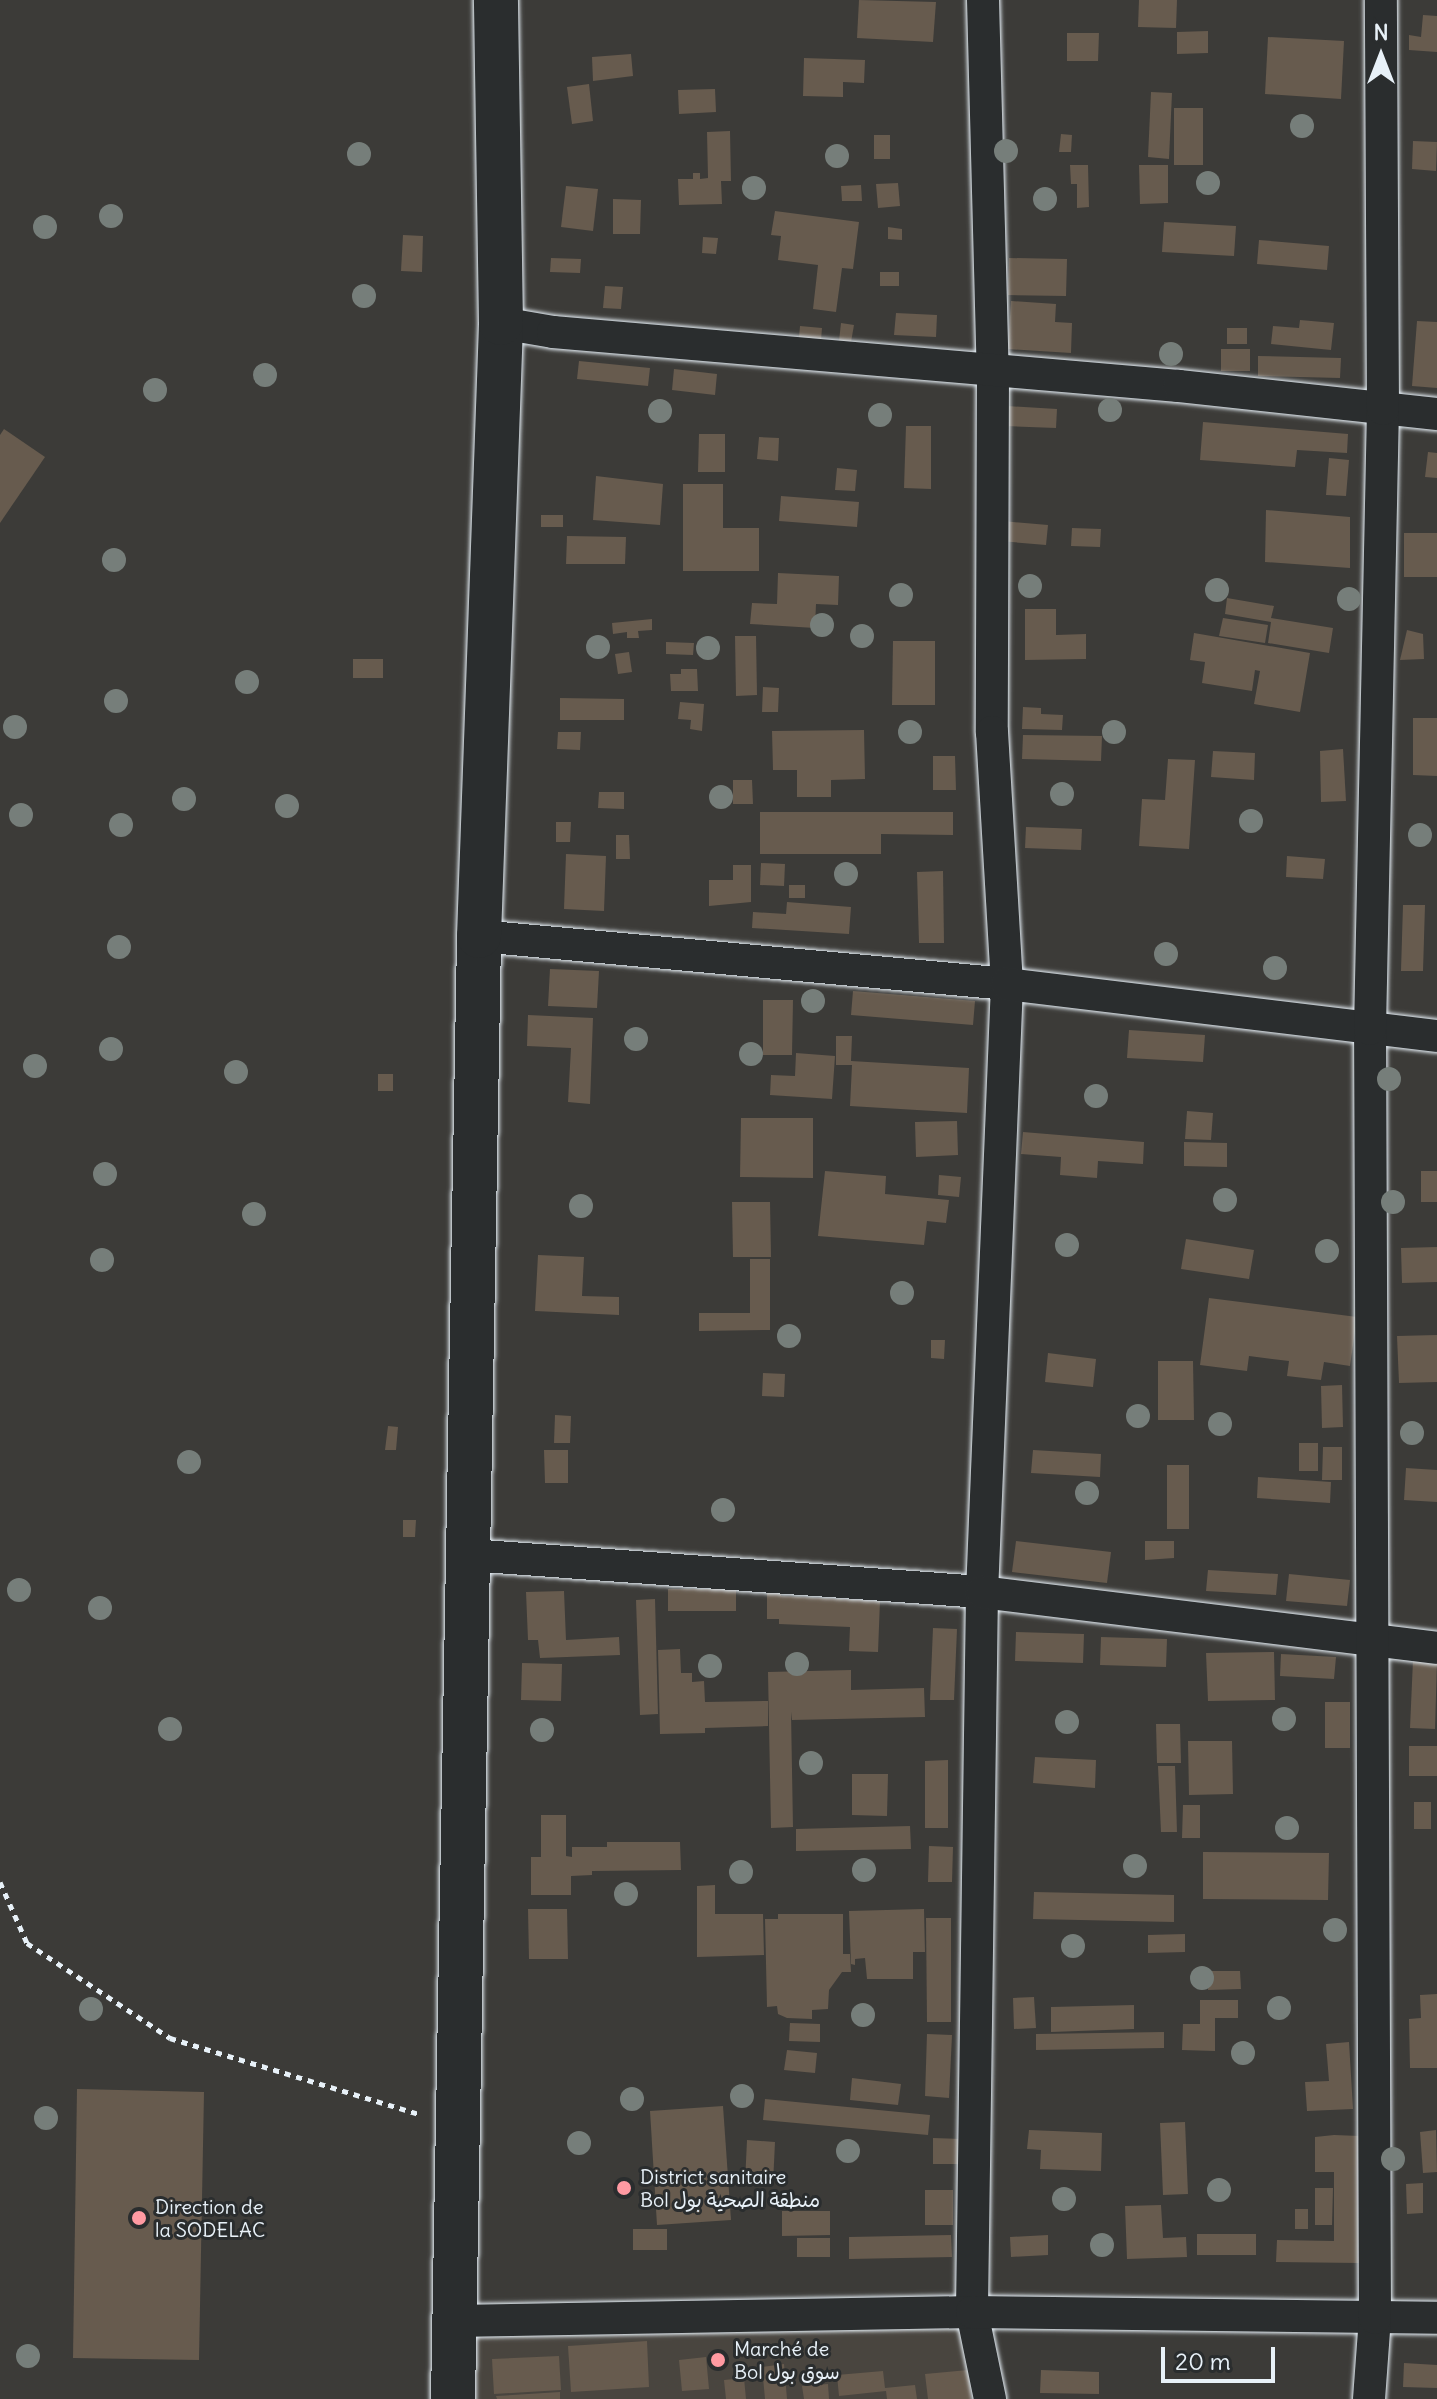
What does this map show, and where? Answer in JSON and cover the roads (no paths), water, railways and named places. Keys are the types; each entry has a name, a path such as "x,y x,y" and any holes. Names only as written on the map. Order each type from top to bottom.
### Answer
{"street":[{"path":"453,2399 479,936 501,323 496,0"},
{"path":"983,0 993,371 992,732 1007,984 982,1592 972,2312 990,2399"},
{"path":"1369,2399 1375,2318 1370,1029 1383,409 1381,0"},
{"path":"501,323 553,332 1179,386 1437,414"},
{"path":"479,936 1007,984 1437,1036"},
{"path":"469,1555 982,1592 1437,1648"},
{"path":"455,2321 972,2312 1437,2318"}],"place":[{"name":"District sanitaire Bol منطقة الصحية بول","path":"624,2188"},
{"name":"Direction de la SODELAC","path":"139,2218"},
{"name":"Marché de Bol سوق بول","path":"718,2360"}]}
